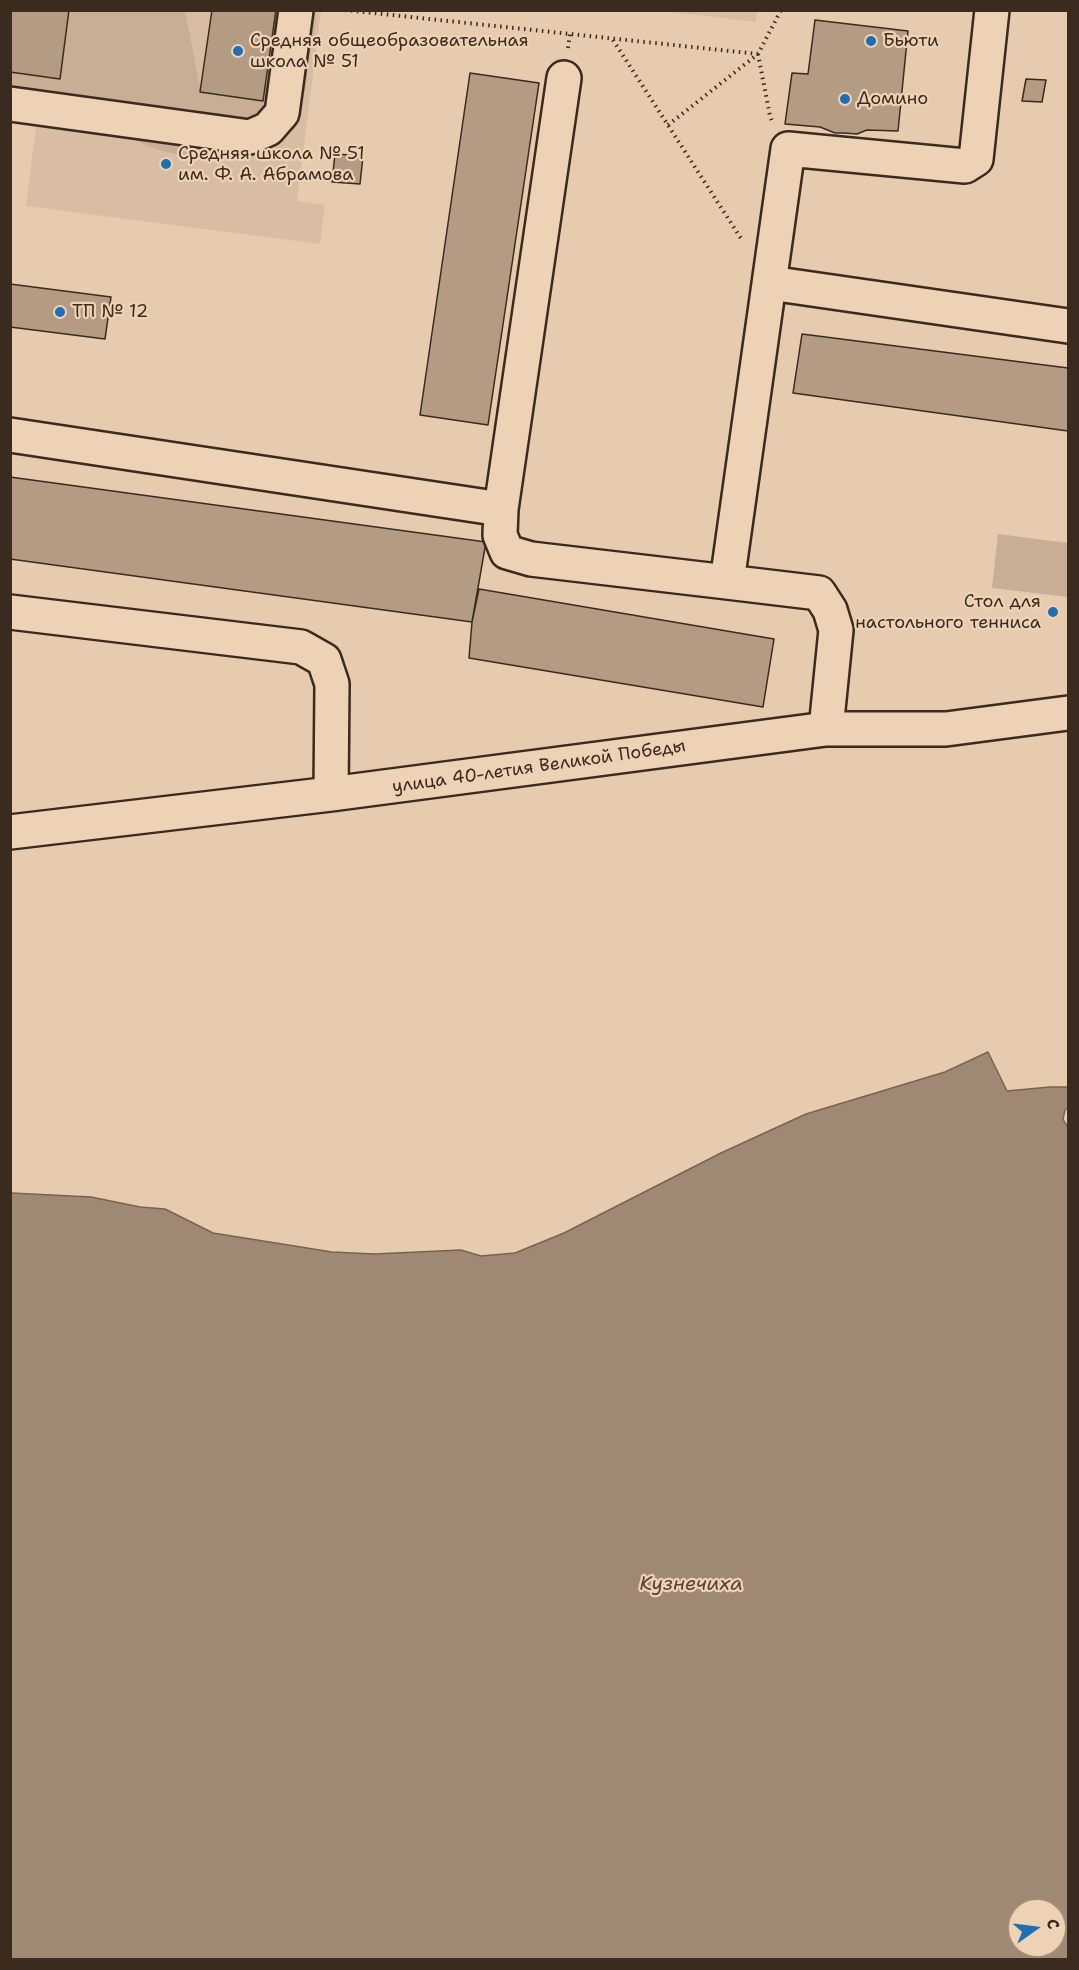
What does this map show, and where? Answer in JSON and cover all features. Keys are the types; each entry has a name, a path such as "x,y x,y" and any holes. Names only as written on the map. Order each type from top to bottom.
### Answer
{"street":[{"path":"10,104 250,137 268,129 282,113 297,10"},
{"path":"726,582 788,149 965,166 976,159 992,10"},
{"path":"564,78 501,509 500,535 507,552 531,559 819,593 830,610 836,630 826,729"},
{"path":"770,283 1068,326"},
{"path":"10,435 501,509"},
{"path":"10,612 301,647 324,660 332,684 331,794"},
{"name":"улица 40-летия Великой Победы","path":"10,832 331,794 826,729 946,729 1068,713"}],"path":[{"path":"345,10 758,54"},
{"path":"669,125 758,54 781,10"},
{"path":"612,39 770,283"},
{"path":"758,54 770,116 788,149"}],"shaded area":[{"name":"Средняя школа № 51 им. Ф. А. Абрамова","path":"11,11 321,11 297,201 325,205 320,244 26,206 36,126 11,123"},
{"path":"62,11 185,11 201,92 263,101 276,11 316,11 303,98 296,110 288,117 252,142 225,153 195,156 179,155 149,146 122,131 11,113 11,72 60,78"},
{"path":"664,11 757,11 756,22"},
{"path":"998,534 1068,543 1068,597 992,588"}],"water":[{"name":"Кузнечиха","path":"988,1052 1007,1091 1068,1087 1068,1108 1065,1110 1063,1119 1068,1128 1068,1959 11,1959 11,1193 91,1197 140,1207 165,1209 213,1233 332,1252 374,1254 461,1250 481,1256 515,1253 564,1233 721,1153 806,1114 945,1072"}],"building":[{"path":"10,10 69,10 60,79 10,72"},
{"name":"Средняя общеобразовательная школа № 51","path":"212,10 276,10 263,101 200,92"},
{"name":"Домино","path":"815,20 908,31 898,131 867,130 857,134 835,133 820,127 785,124 792,73 808,74"},
{"path":"470,73 539,83 488,425 420,415"},
{"path":"1026,79 1046,80 1042,102 1022,101"},
{"path":"335,154 363,156 360,184 332,182"},
{"name":"ТП № 12","path":"10,284 111,297 105,339 10,327"},
{"path":"802,334 1068,368 1068,431 793,393"},
{"path":"10,477 486,542 472,622 10,559"},
{"path":"479,589 774,639 763,707 469,658 472,622"}],"place":[{"name":"Бьюти","path":"871,41"},
{"name":"Средняя общеобразовательная школа № 51","path":"238,51"},
{"name":"Домино","path":"845,99"},
{"name":"Средняя школа № 51 им. Ф. А. Абрамова","path":"166,164"},
{"name":"ТП № 12","path":"60,312"},
{"name":"Стол для настольного тенниса","path":"1053,612"}]}
